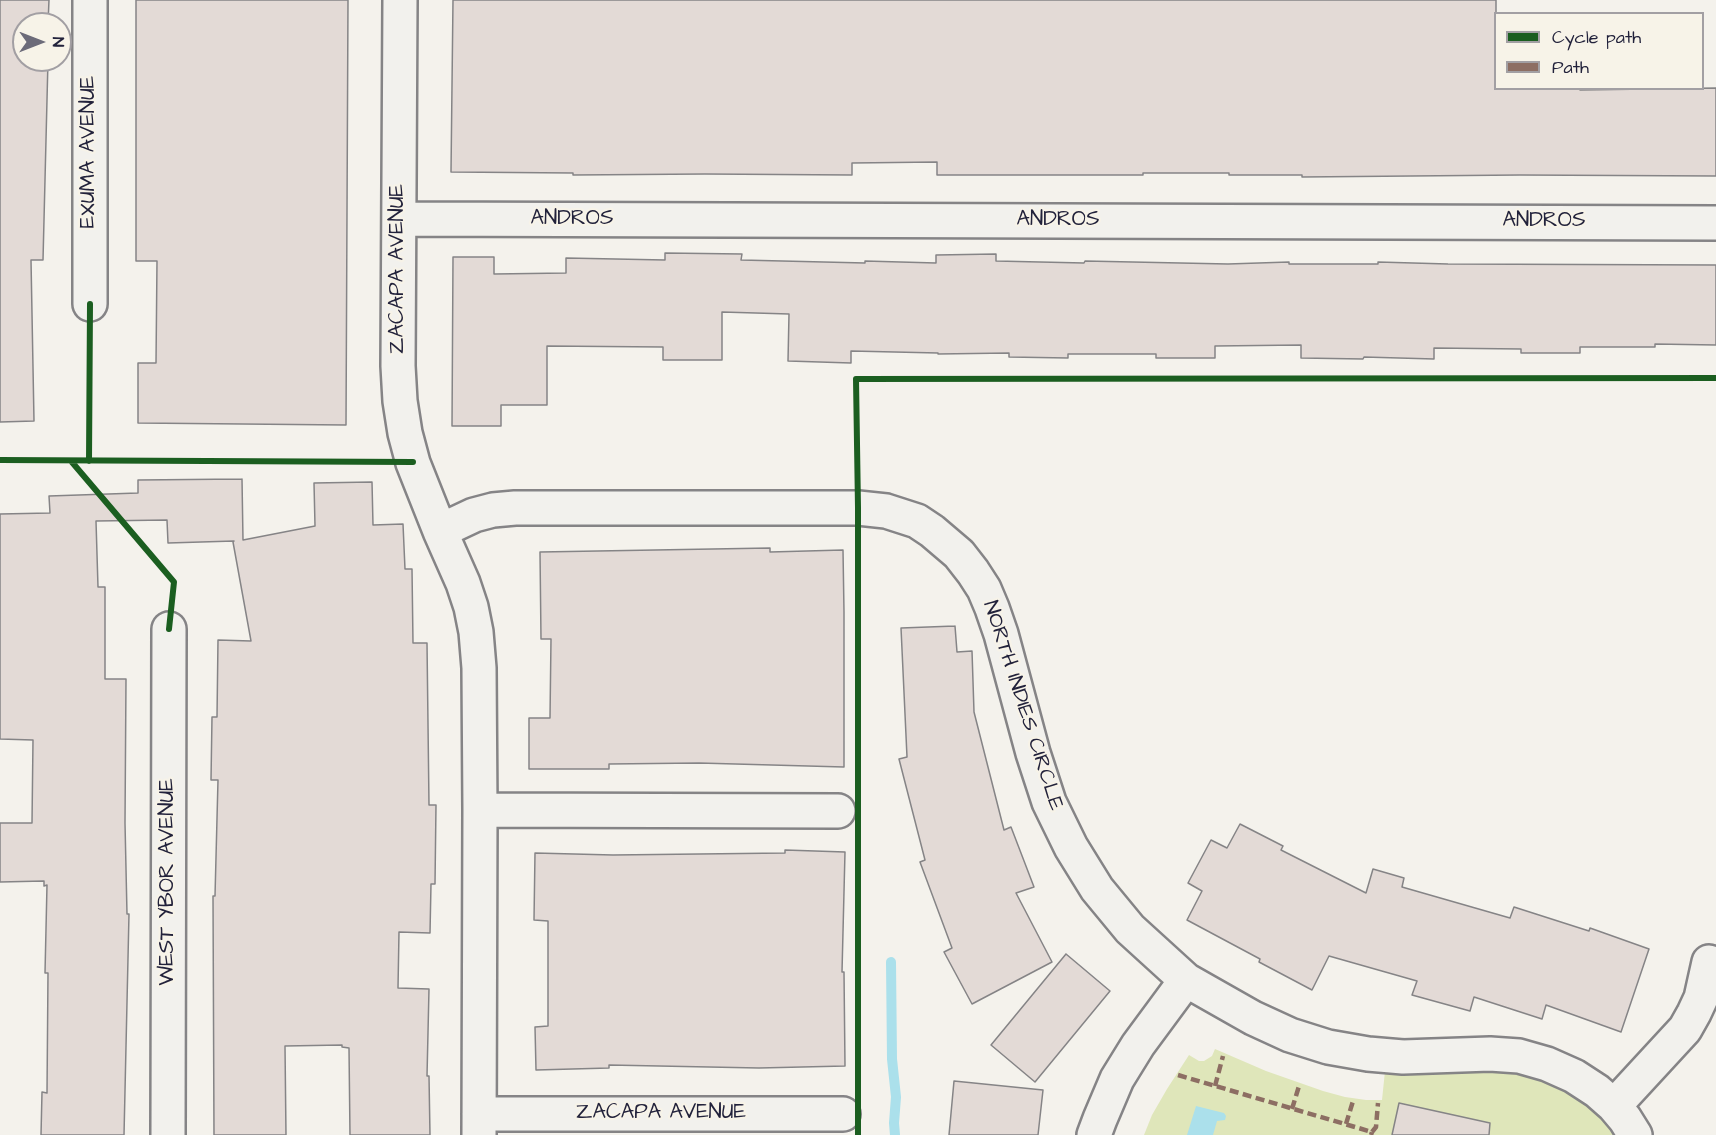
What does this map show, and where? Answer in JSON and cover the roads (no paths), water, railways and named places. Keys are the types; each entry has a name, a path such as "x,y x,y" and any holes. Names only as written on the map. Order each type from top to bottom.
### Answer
{"street":[{"name":"EXUMA AVENUE","path":"90,0 90,304"},
{"name":"ZACAPA AVENUE","path":"400,0 398,366 400,401 413,463 471,607 479,668 479,1124 843,1113"},
{"name":"ANDROS","path":"399,219 1716,223"},
{"name":"NORTH INDIES CIRCLE","path":"440,531 474,515 505,508 858,508 886,511 917,521 959,554 984,589 998,626 1049,802 1071,847 1097,889 1130,929 1186,980 1253,1018 1290,1035 1328,1047 1403,1057 1490,1054 1519,1056 1547,1064 1574,1076 1597,1091 1614,1106 1635,1135"},
{"name":"WEST YBOR AVENUE","path":"168,1135 169,629"},
{"path":"480,810 838,811"},
{"path":"1614,1106 1685,1029 1701,998 1709,962"},
{"path":"1095,1135 1117,1079 1138,1045 1186,980"}],"water":[{"path":"1196,1106 1224,1113 1226,1116 1225,1120 1217,1121 1213,1135 1187,1135"}],"waterway":[{"path":"891,962 892,1059 896,1097 895,1135"}]}
